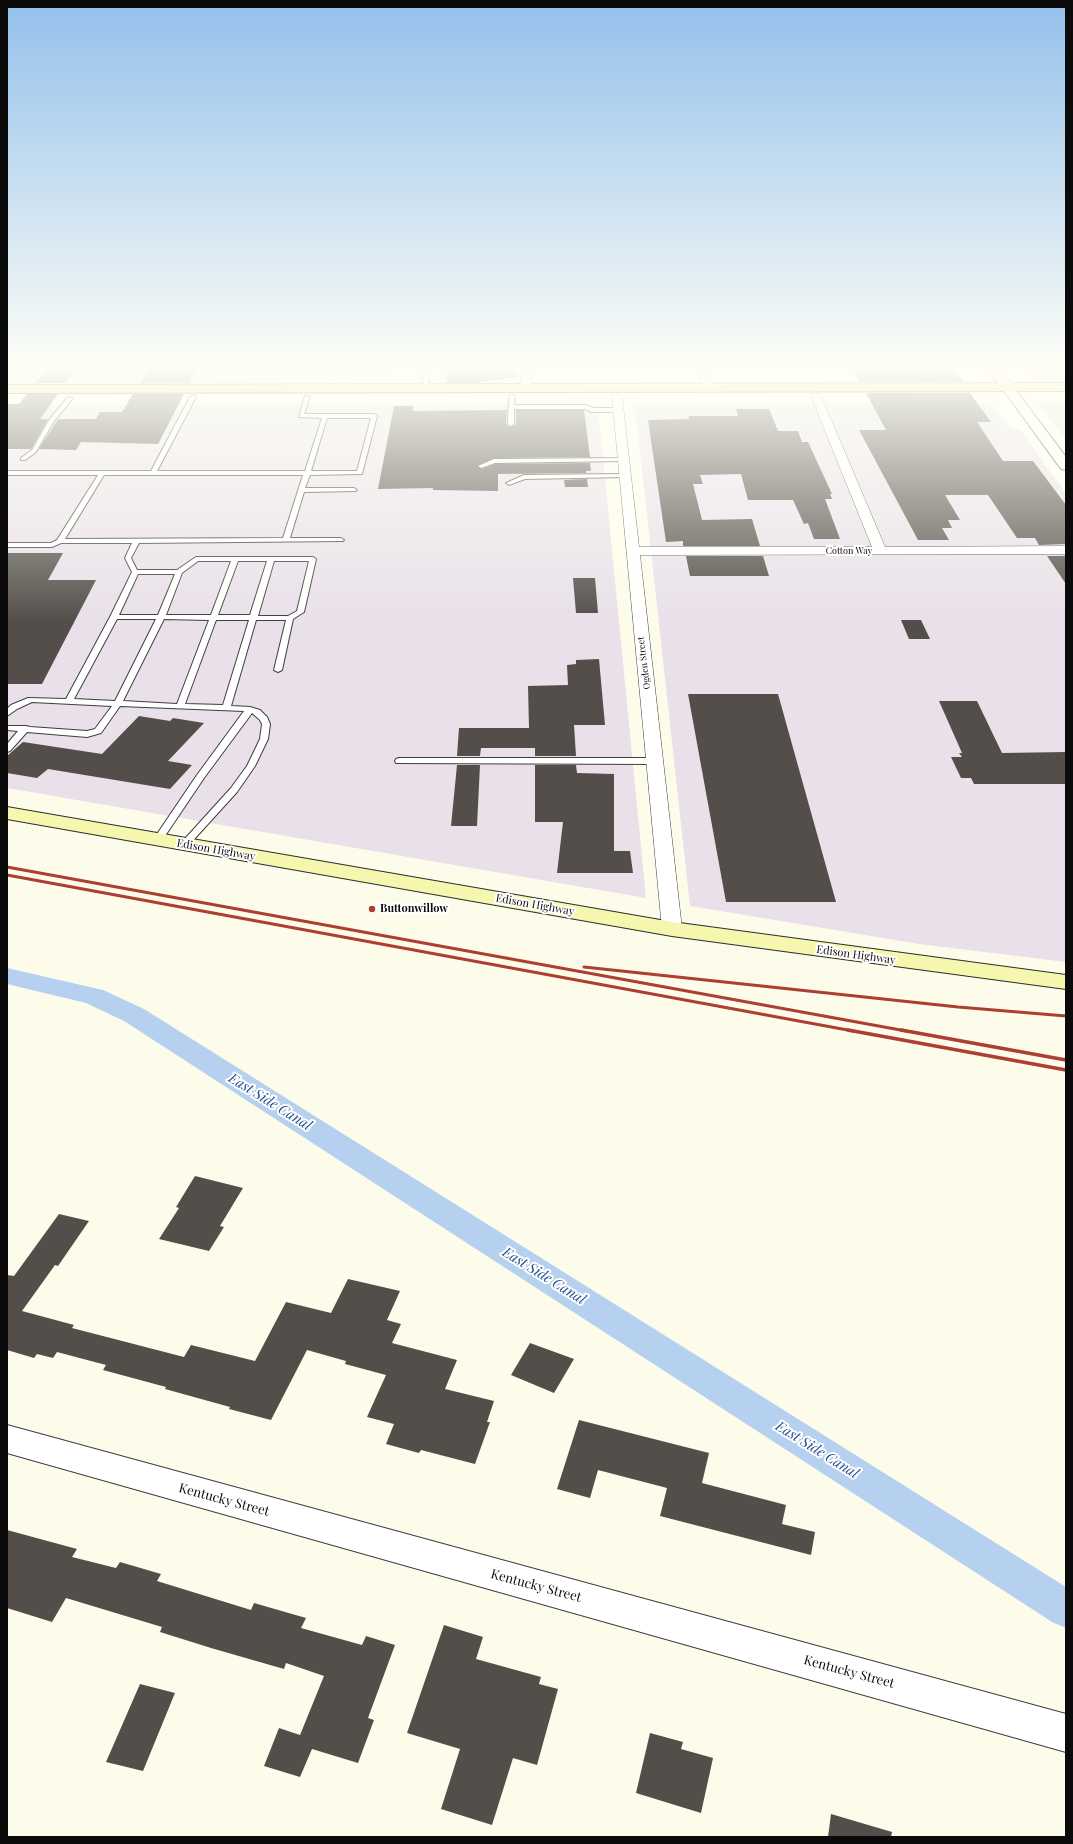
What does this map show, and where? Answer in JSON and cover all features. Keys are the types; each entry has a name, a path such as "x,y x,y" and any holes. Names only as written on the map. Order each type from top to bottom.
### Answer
{"main road":[{"name":"Edison Highway","path":"7,813 672,929 1027,978 1066,982"}],"street":[{"name":"Ogden Street","path":"622,451 656,761 672,929"},
{"path":"839,451 880,551"},
{"path":"1055,451 1066,466"},
{"name":"Cotton Way","path":"632,551 1066,550"},
{"name":"Kentucky Street","path":"7,1440 1066,1733"}],"lane":[{"path":"23,459 34,451"},
{"path":"153,473 165,451"},
{"path":"286,540 314,451"},
{"path":"7,473 360,473 365,451"},
{"path":"481,466 494,461 623,460"},
{"path":"60,541 102,473"},
{"path":"509,483 524,477 625,476"},
{"path":"301,490 354,490"},
{"path":"135,572 128,558 137,540"},
{"path":"7,545 52,545 60,541 341,540"},
{"path":"180,706 236,558"},
{"path":"7,728 26,728 87,734 98,731 118,703 161,617 179,572 196,559 313,559 300,612 290,618 213,618 161,617 114,617"},
{"path":"226,708 271,559"},
{"path":"135,572 179,572"},
{"path":"70,701 114,617 135,572"},
{"path":"278,670 290,618"},
{"path":"7,714 14,707 31,700 250,709 257,712 264,719 266,724 264,739 251,766 234,790 216,808 185,844"},
{"path":"158,840 200,777 250,709"},
{"path":"7,750 26,728"},
{"path":"399,761 656,761"}],"shaded area":[{"path":"7,451 602,451 646,898 7,788"},
{"path":"640,451 1036,451 1066,494 1066,962 919,944 690,906"}],"building":[{"path":"385,451 589,451 590,457 494,458 477,466 482,469 495,464 590,463 591,471 586,471 586,473 498,474 498,491 433,490 433,488 378,489"},
{"path":"653,451 812,451 832,494 830,494 832,499 825,499 840,539 814,539 808,523 804,524 793,500 748,500 741,474 700,475 703,484 693,484 702,520 752,519 760,546 683,546 683,541 666,542"},
{"path":"870,451 996,451 1003,461 1033,461 1066,505 1066,544 1039,545 1035,538 1017,538 988,495 945,495 960,520 948,520 952,528 942,528 949,540 918,540"},
{"path":"587,479 588,487 565,487 564,480"},
{"path":"7,553 63,553 48,580 96,580 42,684 7,684"},
{"path":"686,556 763,556 769,576 690,576"},
{"path":"1047,556 1066,556 1066,584"},
{"path":"573,578 595,578 598,613 576,613"},
{"path":"901,620 921,620 930,639 909,639"},
{"path":"599,659 605,725 574,725 576,756 535,756 535,748 481,748 480,756 457,756 459,728 529,728 528,686 568,685 567,665 576,664 576,660"},
{"path":"688,694 778,694 836,902 726,902"},
{"path":"939,701 977,701 1002,753 1066,752 1066,784 974,784 971,778 961,778 951,757 962,757 959,753 962,753"},
{"path":"139,716 170,721 173,718 204,723 168,761 192,765 170,789 48,769 37,778 7,773 7,756 23,742 102,754"},
{"path":"457,765 480,765 477,826 451,826"},
{"path":"535,765 576,765 577,773 614,774 614,851 630,851 633,873 557,873 563,822 535,822"},
{"path":"195,1176 243,1188 220,1226 224,1227 209,1251 159,1239 179,1208 176,1207"},
{"path":"59,1214 89,1221 58,1266 55,1265 22,1311 74,1325 72,1328 184,1357 191,1345 255,1361 286,1302 331,1313 348,1279 400,1291 387,1320 401,1324 392,1343 457,1360 445,1389 494,1401 487,1422 490,1422 475,1464 421,1450 419,1453 386,1444 394,1424 367,1417 386,1375 345,1364 346,1361 307,1350 271,1420 229,1409 230,1407 165,1389 166,1387 103,1370 106,1365 57,1352 53,1358 37,1354 34,1358 7,1350 7,1275 14,1276"},
{"path":"530,1343 574,1359 554,1393 511,1375"},
{"path":"579,1420 709,1453 702,1483 786,1505 782,1524 815,1532 811,1555 660,1516 667,1488 598,1470 590,1498 557,1489"},
{"path":"7,1530 77,1549 72,1557 116,1568 120,1562 161,1574 157,1581 251,1610 254,1603 306,1618 301,1628 362,1645 366,1636 395,1645 368,1718 374,1720 358,1763 312,1749 300,1777 264,1766 279,1728 300,1735 324,1676 286,1663 284,1669 211,1648 160,1632 162,1627 66,1598 52,1622 7,1608"},
{"path":"444,1625 483,1637 476,1659 541,1677 539,1684 558,1689 537,1765 513,1758 492,1825 441,1809 460,1749 407,1733"},
{"path":"140,1684 175,1693 143,1771 106,1762"},
{"path":"650,1733 683,1742 681,1749 713,1758 701,1813 636,1793"},
{"path":"831,1814 892,1832 891,1837 828,1837"}],"waterway":[{"name":"East Side Canal","path":"7,976 94,996 134,1015 1066,1609"}],"railway":[{"path":"7,867 906,1031"},
{"path":"7,875 853,1031"},
{"path":"584,967 958,1007 1066,1016"},
{"path":"848,1030 1066,1070"},
{"path":"901,1030 1066,1060"}],"place":[{"name":"Buttonwillow","path":"372,909"}]}
